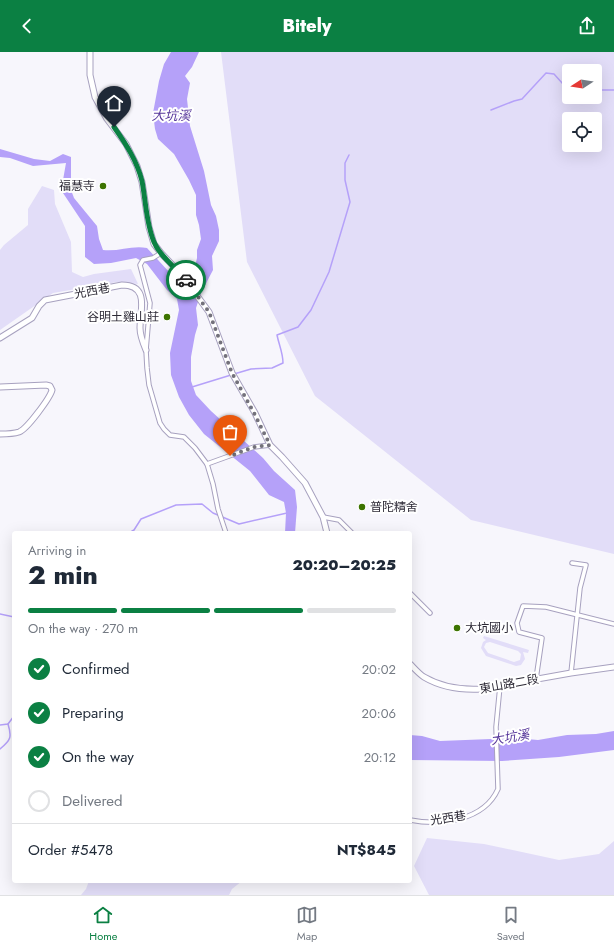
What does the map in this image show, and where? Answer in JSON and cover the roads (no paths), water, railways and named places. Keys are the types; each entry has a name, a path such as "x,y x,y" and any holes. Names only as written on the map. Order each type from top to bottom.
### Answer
{"main road":[{"path":"90,52 91,80 95,97 107,118 126,144 137,166 142,182 149,227 154,244 181,274 209,312 232,373 270,445 305,483 323,517 326,531"},
{"name":"光西巷","path":"0,338 32,318 39,306 45,300 128,285 140,292 143,300 140,328 146,350"},
{"path":"0,387 50,386 52,390 25,428 20,432 0,434"},
{"name":"東山路二段","path":"412,666 424,677 454,688 467,690 614,667"}],"street":[{"name":"光西巷","path":"162,254 143,260 140,265 150,303 146,350 149,385 160,423 164,429 170,435 184,438 195,448 208,464 218,509 225,531"},
{"path":"208,464 254,447 270,445"},
{"path":"323,517 339,520 350,531"},
{"path":"571,673 580,588 586,565 572,563"},
{"path":"412,595 430,613"},
{"path":"536,679 542,638 519,632 517,623 523,606 546,607 614,624"},
{"name":"光西巷","path":"412,820 422,822 455,820 468,816 483,808 494,798 498,789 496,728 500,686"}],"water":[{"name":"大坑溪","path":"171,52 199,52 192,67 185,76 190,83 187,99 190,126 204,171 211,205 216,216 219,230 219,241 212,256 213,270 201,293 196,308 198,325 191,357 191,381 196,395 211,411 263,458 274,471 295,490 297,507 295,531 285,531 286,513 284,502 269,495 250,471 204,434 189,415 179,397 171,375 170,353 179,310 177,299 167,290 147,264 136,258 111,263 94,264 85,257 85,226 63,193 63,180 66,163 33,166 10,158 0,157 0,149 34,159 50,161 63,154 71,157 71,190 74,198 97,226 99,239 103,250 136,247 147,248 182,286 193,275 197,258 197,250 201,239 196,215 196,195 174,154 158,139 155,129 153,113 164,64"},
{"path":"614,731 614,750 559,757 502,761 412,760 412,735 422,736 440,741 516,738 538,740 567,735 596,734"}],"waterway":[{"path":"491,110 522,99 546,73 554,74 562,83"},
{"path":"602,90 614,90"},
{"path":"234,374 251,369 272,368 283,363 282,352 277,335 298,327 311,310 329,272 350,202 345,180 345,163 349,155"},
{"path":"192,387 231,375"},
{"path":"132,531 141,519 176,505 202,504 213,513 239,524 287,513"},
{"path":"0,614 12,617"},
{"path":"0,725 8,724 12,719"},
{"path":"0,749 10,738 8,724"}],"place":[{"name":"福慧寺","path":"103,186"},
{"name":"谷明土雞山莊","path":"167,317"},
{"name":"普陀精舍","path":"362,507"},
{"name":"大坑國小","path":"457,628"}]}
